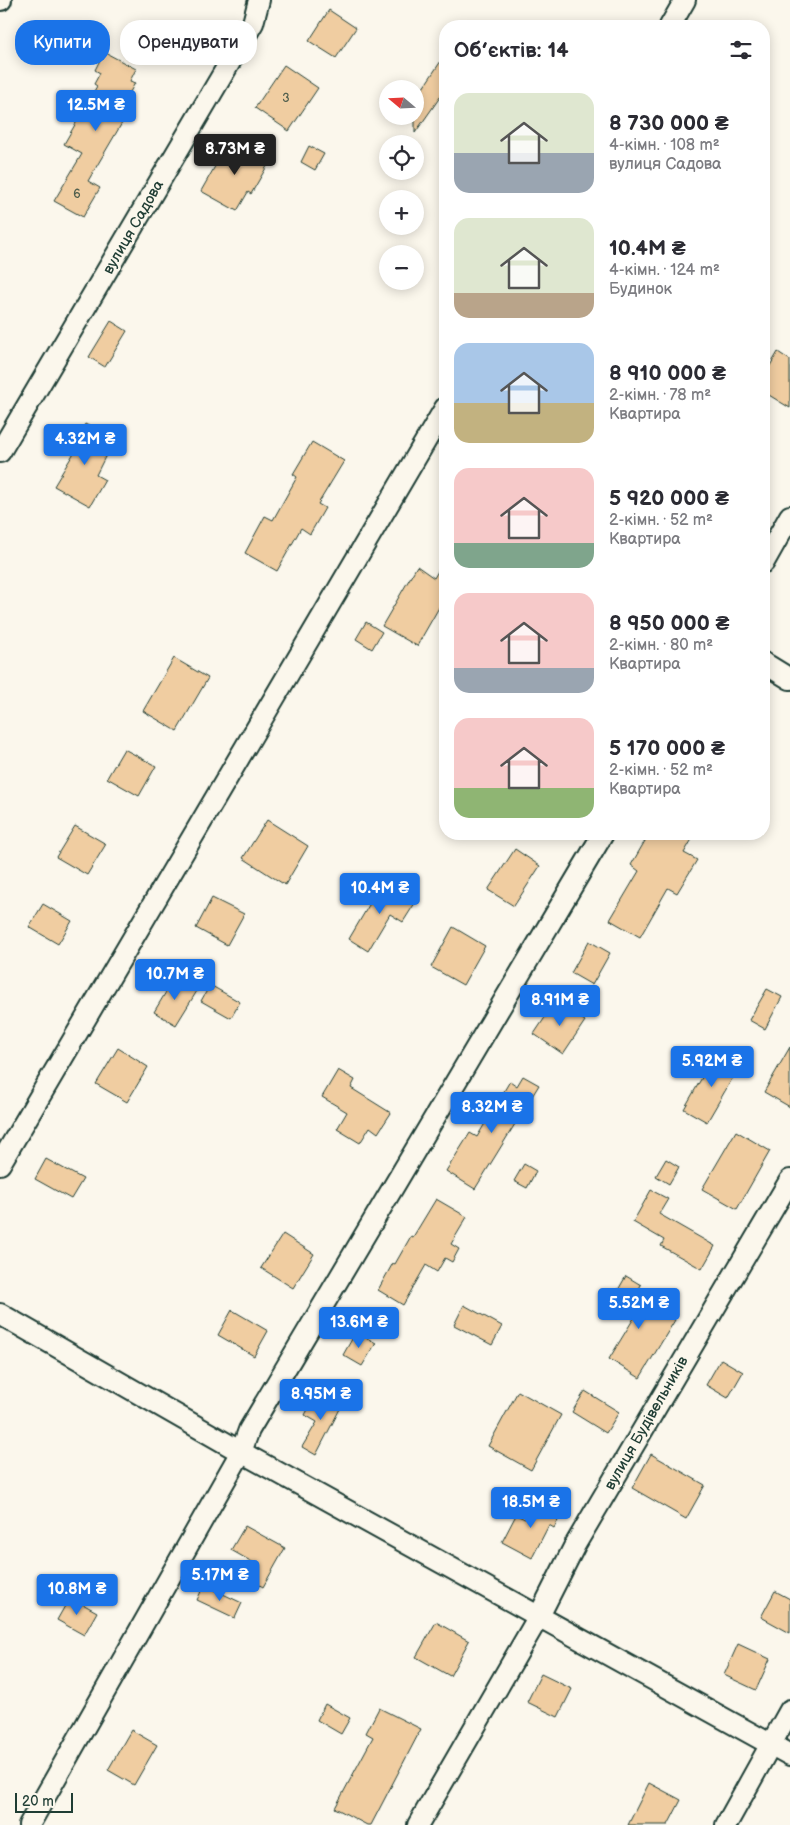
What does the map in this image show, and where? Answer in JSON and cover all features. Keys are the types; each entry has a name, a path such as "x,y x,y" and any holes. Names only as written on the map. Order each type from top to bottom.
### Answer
{"street":[{"name":"вулиця Садова","path":"0,452 253,23 259,0"},
{"path":"673,20 685,0"},
{"path":"0,1164 439,418"},
{"path":"770,551 790,516"},
{"path":"770,667 790,679"},
{"path":"30,1825 241,1452 249,1430 599,840"},
{"name":"вулиця Будівельників","path":"418,1825 539,1616 580,1537 790,1180"},
{"path":"0,1314 241,1452 790,1755"},
{"path":"726,1825 790,1710"}],"building":[{"path":"329,10 356,28 336,58 309,41"},
{"path":"110,55 120,60 120,65 128,65 136,69 130,81 135,83 115,119 122,123 88,181 100,188 83,217 54,201 82,154 64,144 97,86 94,84 100,73 95,70 98,65 110,65"},
{"path":"439,64 439,99 424,120 424,86"},
{"path":"284,65 318,88 289,131 255,108"},
{"path":"415,125 421,125 415,133"},
{"path":"241,144 270,161 251,194 248,192 237,211 201,191 226,147 236,153"},
{"path":"309,146 324,154 315,170 301,162"},
{"path":"111,321 127,331 105,367 89,357"},
{"path":"778,352 790,360 790,408 770,396 770,366"},
{"path":"85,424 114,439 96,475 105,480 90,506 54,486 75,451 72,449"},
{"path":"312,442 344,461 318,504 325,508 310,534 301,528 277,571 245,553 265,516 273,520 297,477 293,474"},
{"path":"417,566 434,578 439,569 439,608 417,646 382,626"},
{"path":"366,622 382,632 372,649 356,639"},
{"path":"174,658 208,678 177,731 143,711"},
{"path":"124,749 156,766 139,796 107,778"},
{"path":"267,820 308,846 285,885 243,858"},
{"path":"75,826 106,844 87,875 56,857"},
{"path":"646,840 692,840 684,853 697,860 677,893 668,888 640,937 610,920 639,871 631,865"},
{"path":"515,849 540,866 514,906 488,890"},
{"path":"382,883 415,903 403,922 390,914 368,951 349,939"},
{"path":"212,898 244,914 227,945 196,928"},
{"path":"43,904 72,921 58,944 29,927"},
{"path":"453,927 485,946 463,985 431,967"},
{"path":"589,941 610,953 592,985 571,973"},
{"path":"175,977 197,991 176,1025 154,1012"},
{"path":"210,985 240,1002 231,1018 201,1001"},
{"path":"767,989 782,997 765,1029 749,1020"},
{"path":"556,1001 585,1021 563,1054 534,1034"},
{"path":"790,1047 790,1107 764,1092"},
{"path":"118,1048 148,1067 127,1102 96,1084"},
{"path":"716,1053 739,1067 707,1122 684,1109"},
{"path":"338,1070 355,1080 351,1088 391,1113 378,1133 370,1127 360,1143 337,1129 347,1112 322,1097"},
{"path":"523,1076 539,1085 475,1189 446,1171 470,1133 477,1137 510,1081 517,1086"},
{"path":"736,1131 770,1151 737,1209 702,1189"},
{"path":"46,1159 83,1179 71,1199 35,1179"},
{"path":"666,1159 679,1167 669,1184 656,1176"},
{"path":"524,1164 536,1171 527,1188 514,1181"},
{"path":"651,1190 668,1199 659,1214 715,1246 702,1269 661,1246 664,1240 633,1222"},
{"path":"436,1199 467,1217 451,1244 459,1249 452,1262 445,1258 437,1272 426,1265 403,1305 378,1290 393,1263 395,1264"},
{"path":"283,1234 314,1254 293,1288 261,1268"},
{"path":"626,1276 641,1285 635,1296 675,1320 640,1378 609,1359 634,1318 610,1304"},
{"path":"464,1305 502,1326 492,1345 454,1325"},
{"path":"232,1310 268,1331 254,1356 218,1335"},
{"path":"356,1332 376,1343 362,1366 343,1355"},
{"path":"721,1359 743,1372 728,1398 706,1385"},
{"path":"518,1391 561,1415 531,1470 488,1446"},
{"path":"585,1391 619,1412 606,1433 572,1412"},
{"path":"317,1392 342,1405 316,1455 302,1447 317,1422 305,1415"},
{"path":"651,1454 705,1485 686,1519 632,1488"},
{"path":"535,1501 561,1515 554,1528 549,1525 532,1558 502,1542 516,1515 525,1519"},
{"path":"245,1526 285,1548 263,1587 246,1577 254,1563 231,1550"},
{"path":"204,1585 242,1603 235,1618 197,1600"},
{"path":"775,1591 790,1599 790,1633 761,1617"},
{"path":"70,1597 97,1612 84,1635 57,1620"},
{"path":"436,1622 469,1641 450,1676 416,1657"},
{"path":"738,1644 770,1659 756,1690 724,1675"},
{"path":"541,1674 572,1689 558,1717 527,1702"},
{"path":"325,1704 350,1718 341,1734 317,1720"},
{"path":"379,1708 421,1729 371,1825 367,1825 335,1808 373,1737 366,1733"},
{"path":"131,1730 157,1745 134,1785 108,1770"},
{"path":"649,1783 681,1800 668,1825 628,1825"}]}
